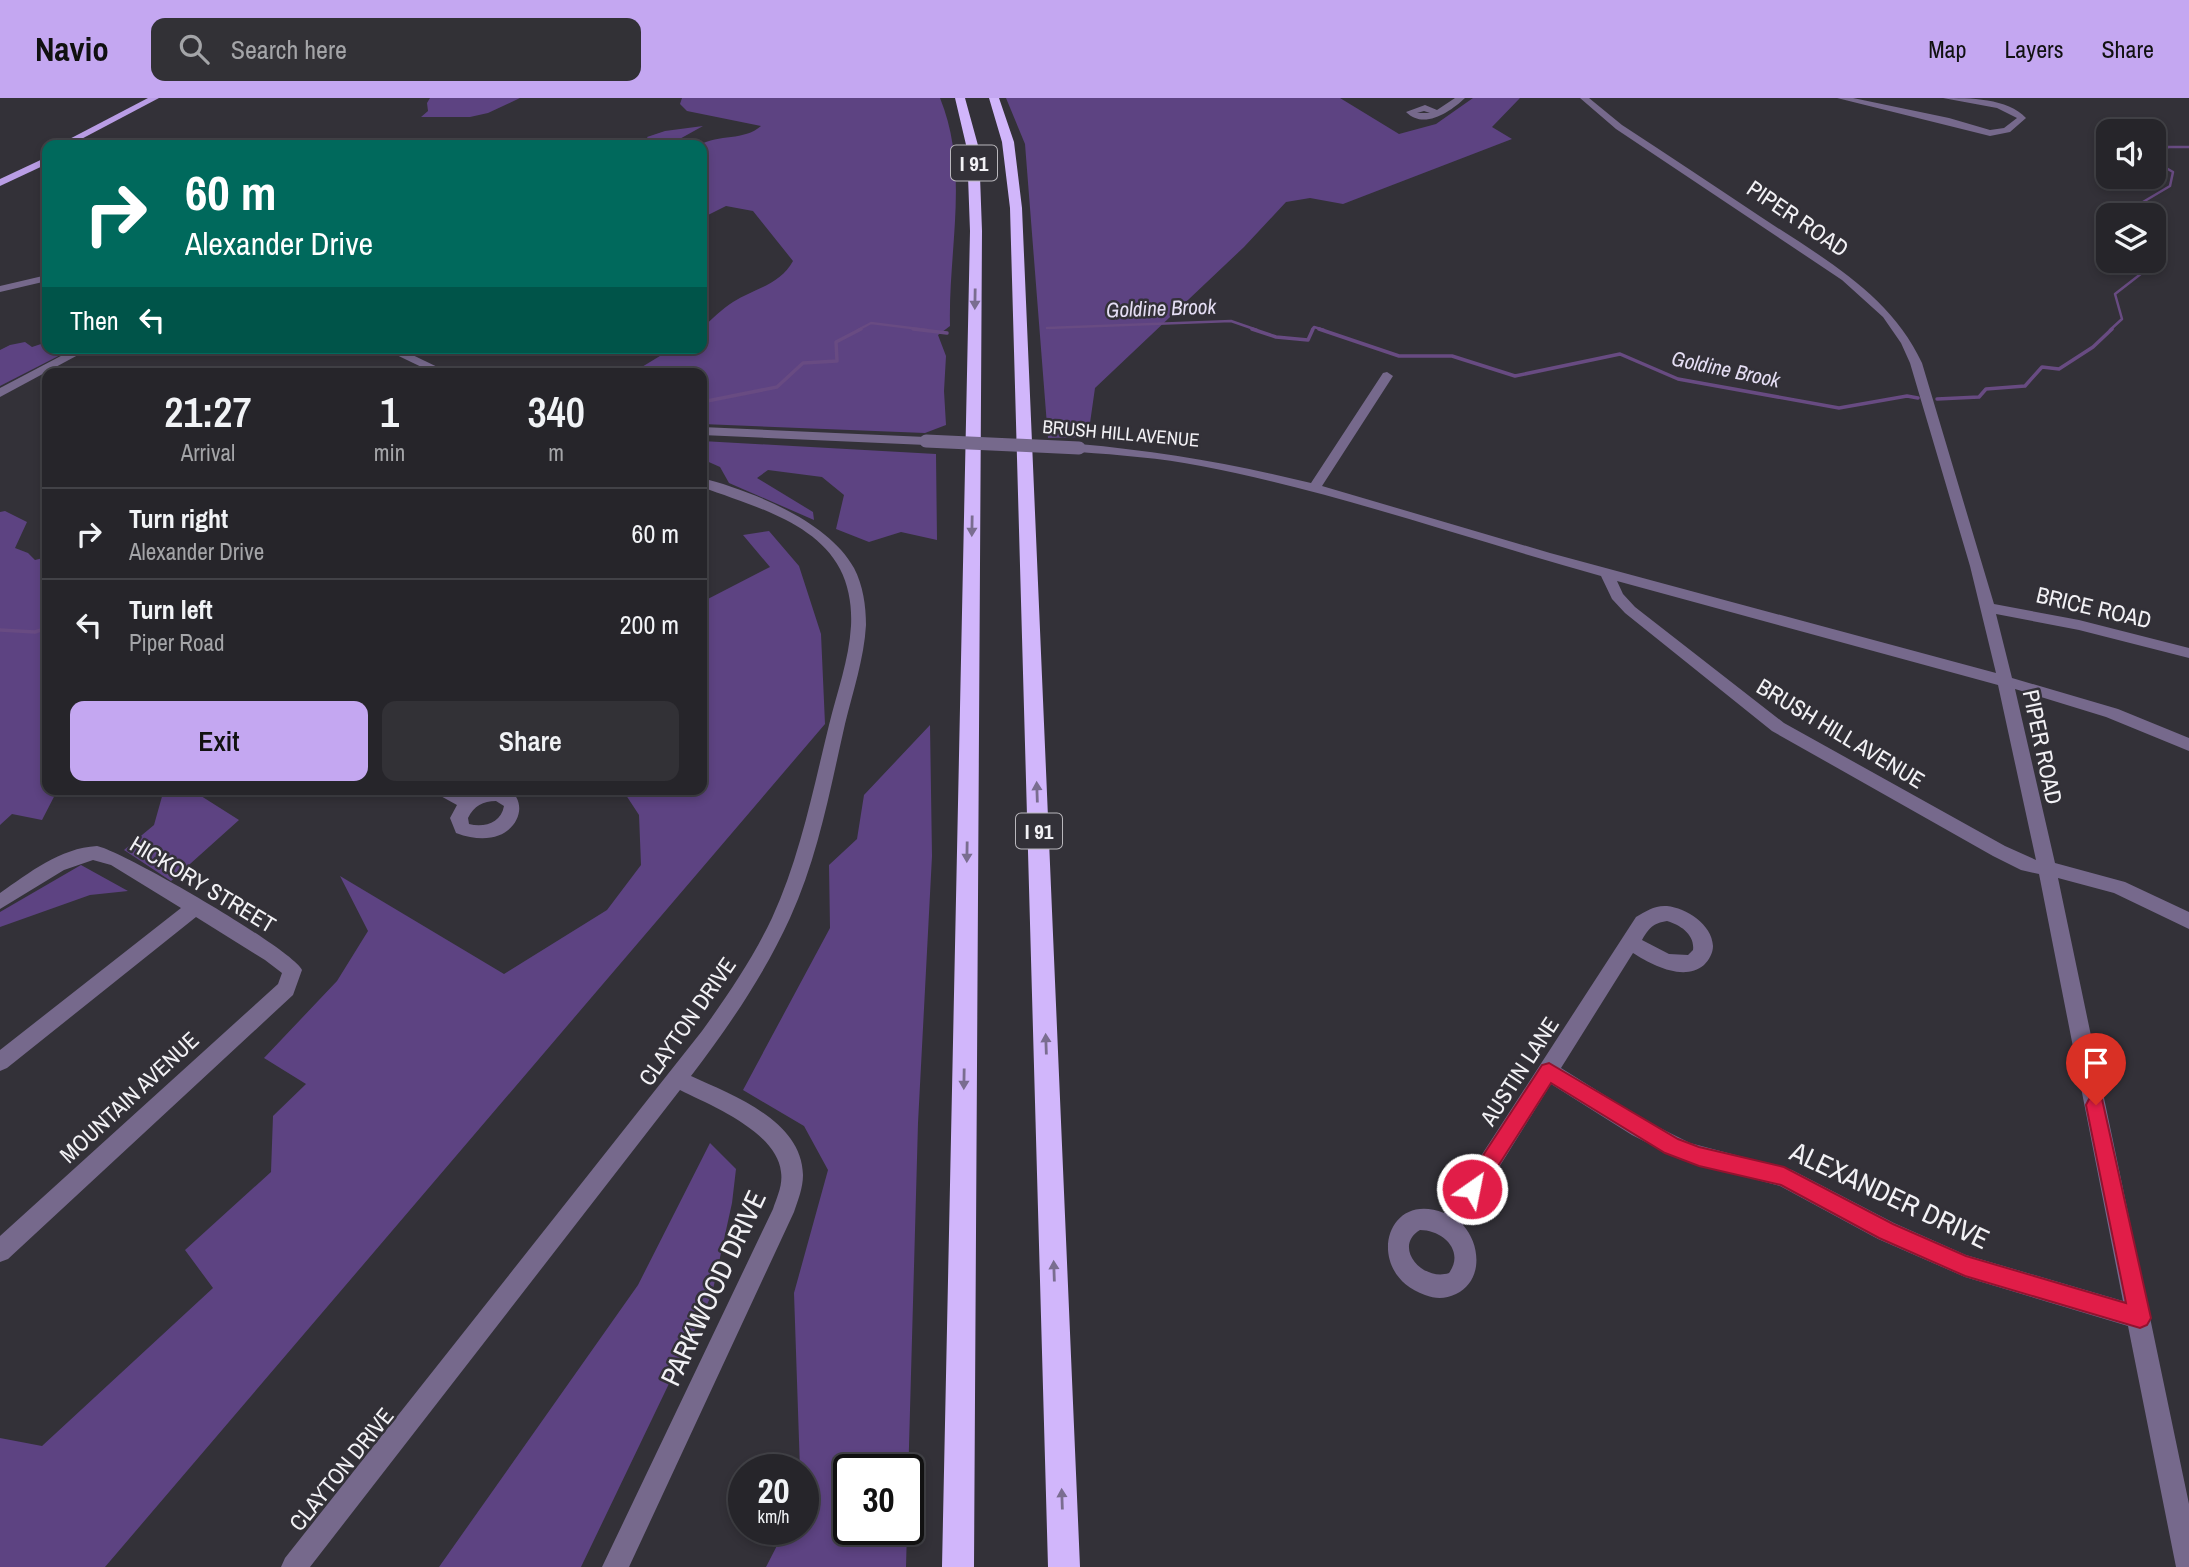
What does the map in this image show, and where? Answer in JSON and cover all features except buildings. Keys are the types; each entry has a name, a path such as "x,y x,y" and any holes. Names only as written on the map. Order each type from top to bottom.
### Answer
{"highway":[{"name":"I 91","path":"958,1567 976,231 973,149 960,98"},
{"name":"I 91","path":"994,98 1009,142 1016,208 1064,1567"}],"main road":[{"path":"73,140 155,98"},
{"path":"86,140 166,98"},
{"path":"2,175 42,155"},
{"path":"0,183 42,162"}],"street":[{"path":"1436,113 1461,98"},
{"name":"PIPER ROAD","path":"1584,98 1619,127 1846,278 1887,315 1916,363 1988,608 2006,683 2140,1318 2189,1567"},
{"path":"1841,98 1949,121 1990,133 2005,131 2022,118 2005,108 1947,98"},
{"path":"0,289 42,279"},
{"path":"47,368 74,354"},
{"path":"401,354 433,368"},
{"path":"0,393 42,371"},
{"path":"1314,488 1387,376"},
{"name":"BRUSH HILL AVENUE","path":"707,431 1079,448 1156,454 1207,462 1314,488 1606,572 2096,707 2189,745"},
{"name":"CLAYTON DRIVE","path":"294,1567 677,1079 740,992 789,900 822,787 855,655 857,601 850,576 838,554 827,544 792,521 707,487"},
{"name":"BRUSH HILL AVENUE","path":"1606,572 1617,596 1630,610 1778,727 2027,865 2076,874 2119,887 2189,921"},
{"name":"BRICE ROAD","path":"1988,608 2079,625 2189,653"},
{"path":"454,795 468,803"},
{"name":"HICKORY STREET","path":"0,902 84,854 102,854 124,864 272,954 292,970 289,979"},
{"path":"0,1062 195,907"},
{"name":"AUSTIN LANE","path":"1449,1226 1630,942"},
{"name":"MOUNTAIN AVENUE","path":"0,1251 286,989 289,979"},
{"name":"ALEXANDER DRIVE","path":"1549,1071 1639,1128 1679,1149 1784,1177 1886,1231 1965,1266 2140,1318"},
{"name":"PARKWOOD DRIVE","path":"615,1567 783,1212 792,1183 790,1159 783,1146 765,1128 746,1114 677,1079"}],"shaded area":[{"path":"430,98 520,98 488,113 470,117 421,117 428,111 427,103"},
{"path":"682,98 940,98 949,126 956,182 950,326 938,335 946,356 946,425 925,433 707,424 707,368 640,368 663,354 707,354 707,324 733,302 781,276 793,261 753,211 726,206 707,216 707,142 747,134 761,126 687,111 680,104"},
{"path":"1006,98 1340,98 1399,134 1436,124 1473,98 1520,98 1492,127 1512,139 1343,204 1310,198 1286,202 1244,247 1095,388 1088,437 1048,438 1025,144"},
{"path":"703,126 678,140 649,140 647,137 665,131"},
{"path":"25,342 32,347 42,344 42,354 62,354 0,386 0,350"},
{"path":"707,441 936,454 937,540 901,532 869,542 836,529 844,495 822,477 768,470 757,478 813,512 814,520 729,483 720,467 707,461"},
{"path":"5,511 27,522 15,548 28,553 35,560 42,558 42,795 55,795 42,820 12,814 0,825 0,512"},
{"path":"769,531 799,566 821,634 825,724 105,1567 0,1567 0,1438 42,1446 213,1288 185,1250 271,1172 273,1116 306,1084 264,1058 337,981 368,931 340,876 504,974 607,910 641,865 639,815 626,795 707,795 707,599 770,567 743,535"},
{"path":"930,725 932,856 918,1123 909,1454 833,1454 833,1545 907,1545 906,1567 766,1567 777,1545 819,1545 819,1454 799,1454 794,1293 828,1170 804,1126 743,1090 830,928 829,865 857,839 864,795"},
{"path":"162,795 199,795 239,820 171,881 124,850 154,825"},
{"path":"81,865 128,891 90,895 0,927 0,912"},
{"path":"710,1143 736,1169 732,1203 712,1294 581,1567 439,1567 638,1285"}],"waterway":[{"name":"Goldine Brook","path":"2141,203 2170,186 2173,172 2154,161 2168,147 2189,147"},
{"name":"Goldine Brook","path":"2110,330 2122,319 2115,294 2142,273"},
{"name":"Goldine Brook","path":"1047,328 1231,321 1257,330"},
{"name":"Goldine Brook","path":"858,330 871,323 927,330"},
{"name":"Goldine Brook","path":"1312,330 1314,327 1324,330"},
{"name":"Goldine Brook","path":"707,401 777,387 803,363 837,361 836,342 861,329"},
{"name":"Goldine Brook","path":"913,329 947,333"},
{"name":"Goldine Brook","path":"1252,329 1276,337 1308,340 1313,329"},
{"name":"Goldine Brook","path":"1319,329 1399,356 1452,356 1515,376 1620,354 1678,379 1839,408 1907,396 1918,398"},
{"name":"Goldine Brook","path":"1937,399 1979,397 1986,389 2025,386 2042,367 2059,369 2093,347 2112,329"},
{"name":"Goldine Brook","path":"0,630 35,632 42,630"}],"route":[{"path":"1472,1189 1549,1071 1671,1146 1699,1157 1784,1177 1886,1231 1965,1266 2140,1318 2096,1105"}]}
